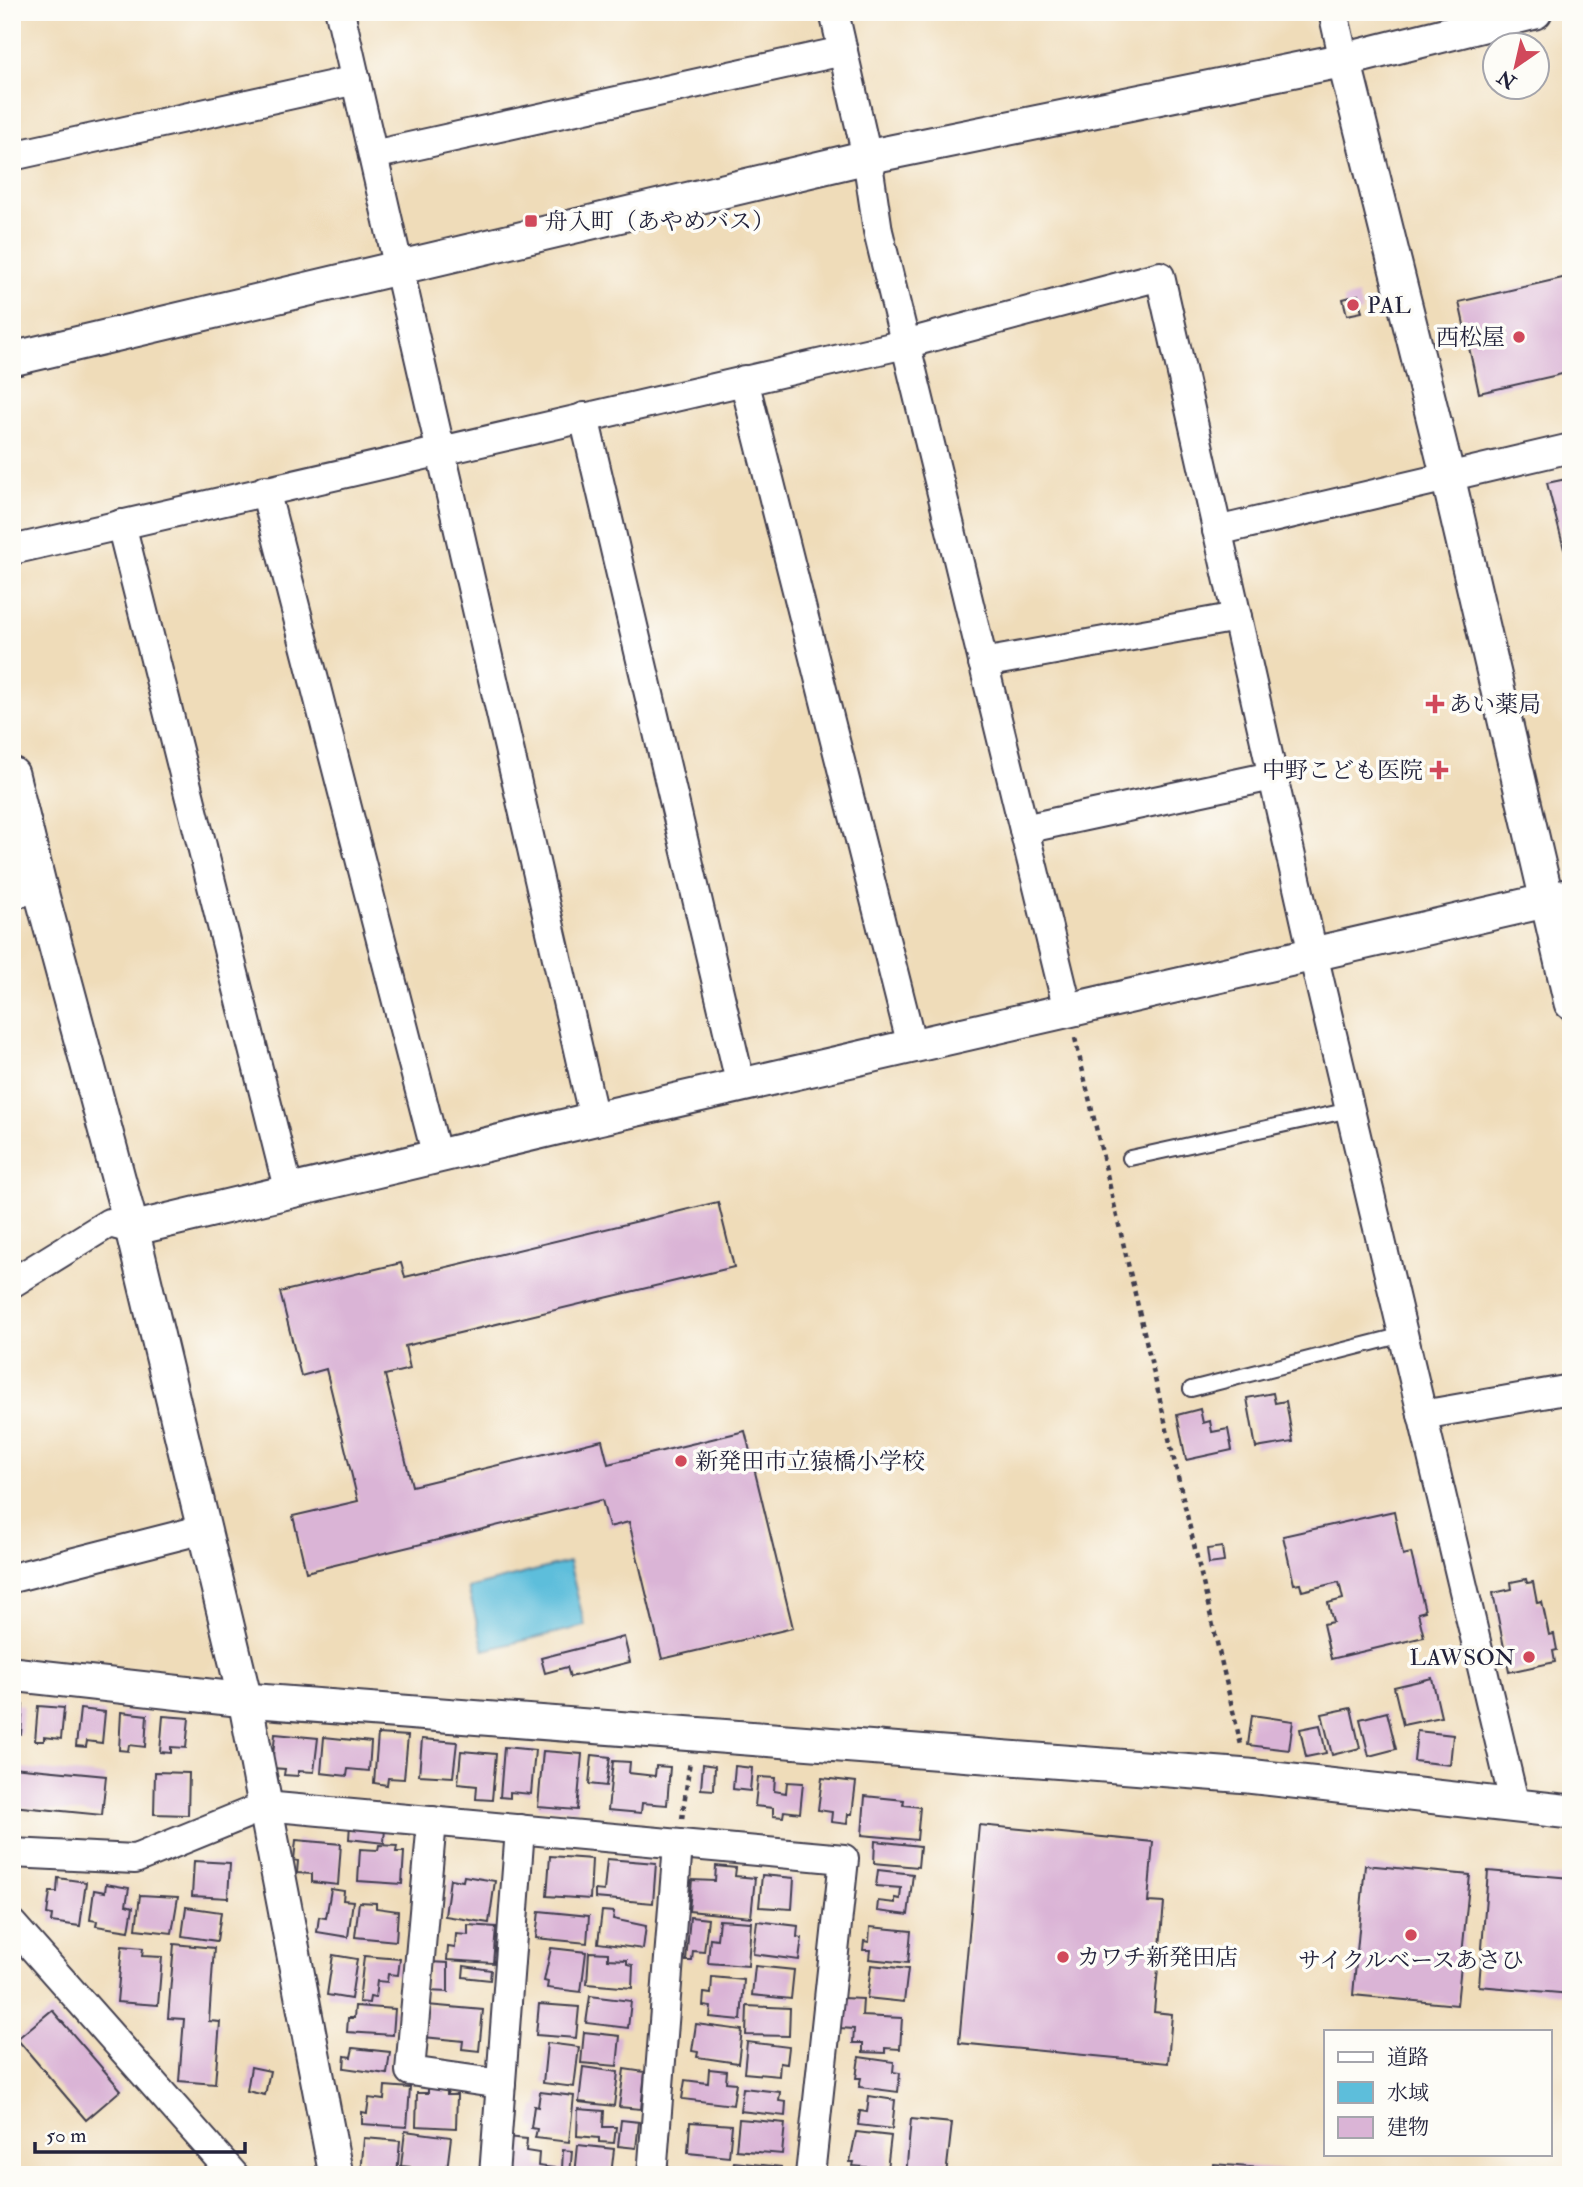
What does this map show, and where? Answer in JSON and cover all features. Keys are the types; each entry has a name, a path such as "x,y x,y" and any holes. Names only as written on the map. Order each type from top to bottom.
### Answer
{"street":[{"path":"340,12 594,1119"},
{"path":"834,12 867,158 878,232 1068,1010"},
{"path":"1333,12 1448,477 1559,898 1571,1003"},
{"path":"12,359 867,158 1344,60 1535,12"},
{"path":"373,155 843,51"},
{"path":"12,156 356,80"},
{"path":"12,550 905,344 1160,276 1313,954 1515,1805"},
{"path":"744,380 912,1046"},
{"path":"584,417 741,1086"},
{"path":"1217,531 1571,448"},
{"path":"265,490 437,1157"},
{"path":"121,524 289,1192"},
{"path":"983,663 1237,617"},
{"path":"12,775 26,891 132,1229 245,1700 335,2175"},
{"path":"1024,829 1272,776"},
{"path":"12,1283 109,1223 132,1229 594,1119 1559,898"},
{"path":"1422,1416 1571,1390"},
{"path":"12,1578 204,1529"},
{"path":"12,1674 245,1700 1248,1776 1571,1812"},
{"path":"12,1853 135,1859 265,1806 844,1859 810,2175"},
{"path":"432,1821 410,2071 501,2084"},
{"path":"494,2175 520,1829"},
{"path":"652,2175 678,1844"},
{"path":"12,1924 234,2175"}],"lane":[{"path":"1130,1158 1350,1110"},
{"path":"1191,1389 1403,1335"}],"path":[{"path":"1068,1010 1248,1776"},
{"path":"678,1844 694,1734"}],"water":[{"path":"569,1562 585,1626 484,1650 468,1588"}],"building":[{"name":"西松屋","path":"1571,276 1571,372 1479,393 1459,302"},
{"name":"PAL","path":"1358,295 1362,312 1347,315 1343,299"},
{"path":"1571,478 1571,547 1564,549 1547,483"},
{"path":"718,1202 734,1267 405,1346 410,1369 385,1375 412,1486 602,1440 608,1464 745,1431 793,1628 662,1659 629,1522 609,1527 602,1500 306,1572 293,1516 358,1501 326,1369 301,1376 280,1292 401,1263 405,1277"},
{"path":"1273,1393 1275,1403 1286,1401 1293,1442 1256,1448 1247,1398"},
{"path":"1200,1409 1203,1423 1210,1421 1212,1432 1228,1429 1232,1450 1186,1460 1177,1415"},
{"path":"1394,1511 1403,1555 1411,1553 1425,1611 1418,1613 1424,1637 1331,1659 1323,1624 1333,1622 1328,1603 1343,1599 1339,1582 1302,1591 1300,1583 1294,1584 1283,1536"},
{"path":"1222,1547 1224,1562 1209,1564 1207,1549"},
{"path":"1526,1579 1527,1583 1533,1582 1537,1603 1542,1602 1549,1635 1554,1634 1557,1650 1553,1651 1555,1662 1509,1672 1493,1593 1512,1589 1511,1582"},
{"path":"624,1637 630,1662 570,1677 567,1667 545,1673 541,1658"},
{"path":"1432,1678 1441,1717 1403,1725 1394,1687"},
{"path":"12,1704 23,1705 21,1734 12,1734"},
{"path":"38,1706 64,1708 61,1739 44,1737 44,1741 35,1741"},
{"path":"1351,1708 1360,1748 1332,1755 1322,1714"},
{"path":"80,1709 105,1712 102,1743 87,1741 86,1747 76,1746"},
{"path":"121,1712 147,1715 145,1747 129,1745 128,1751 119,1750"},
{"path":"1387,1712 1396,1749 1369,1756 1360,1719"},
{"path":"1252,1715 1293,1721 1289,1750 1248,1745"},
{"path":"163,1716 189,1718 186,1748 171,1747 171,1753 160,1752"},
{"path":"1320,1725 1326,1753 1306,1757 1300,1729"},
{"path":"1417,1731 1453,1735 1450,1765 1414,1761"},
{"path":"275,1734 318,1738 314,1772 298,1771 298,1776 284,1775 285,1769 272,1768"},
{"path":"378,1734 408,1736 404,1779 388,1778 387,1785 374,1783"},
{"path":"324,1737 371,1742 369,1771 348,1769 347,1776 321,1773"},
{"path":"422,1739 457,1742 453,1777 419,1775"},
{"path":"504,1747 535,1750 531,1794 510,1792 510,1798 500,1797"},
{"path":"461,1751 496,1754 492,1800 476,1799 477,1786 458,1784"},
{"path":"543,1751 582,1754 577,1810 538,1807"},
{"path":"592,1755 610,1757 606,1786 589,1784"},
{"path":"613,1761 630,1762 629,1773 655,1776 656,1766 670,1767 667,1805 642,1803 641,1813 608,1810"},
{"path":"703,1764 715,1766 714,1790 701,1789"},
{"path":"735,1766 752,1768 750,1791 733,1789"},
{"path":"12,1767 106,1776 102,1815 12,1806"},
{"path":"155,1772 189,1773 188,1815 154,1814"},
{"path":"758,1777 775,1778 774,1791 786,1793 787,1782 803,1783 800,1813 784,1811 783,1817 773,1816 773,1808 755,1806"},
{"path":"822,1778 856,1782 852,1814 848,1814 847,1824 831,1822 832,1812 818,1810"},
{"path":"865,1796 904,1800 903,1805 920,1807 917,1840 862,1835"},
{"path":"350,1824 385,1828 384,1843 349,1839"},
{"name":"カワチ新発田店","path":"979,1825 1153,1842 1148,1902 1164,1903 1154,2012 1172,2014 1168,2063 959,2043"},
{"path":"296,1840 341,1844 338,1885 312,1882 312,1874 297,1873 298,1861 294,1860"},
{"path":"875,1841 920,1846 918,1867 874,1863"},
{"path":"379,1845 397,1846 396,1852 404,1852 402,1884 358,1881 360,1849 378,1850"},
{"path":"550,1856 592,1859 590,1899 547,1896"},
{"path":"607,1859 656,1863 653,1903 595,1898 595,1890 604,1891"},
{"path":"194,1861 230,1863 228,1898 192,1896"},
{"name":"サイクルベースあさひ","path":"1365,1865 1470,1875 1457,2005 1353,1995"},
{"path":"716,1866 736,1868 735,1876 755,1878 751,1917 689,1911 692,1880 715,1881"},
{"path":"878,1870 913,1874 908,1915 877,1911 878,1901 895,1903 895,1898 900,1899 901,1888 876,1886"},
{"path":"1488,1871 1571,1878 1571,1994 1479,1986"},
{"path":"762,1875 794,1878 792,1909 759,1907"},
{"path":"464,1876 495,1881 489,1923 445,1916 450,1879 463,1881"},
{"path":"58,1878 86,1882 80,1926 51,1922 52,1915 47,1914 50,1892 57,1892"},
{"path":"106,1884 129,1888 126,1905 133,1907 129,1931 96,1926 97,1921 90,1920 94,1890 105,1892"},
{"path":"331,1889 344,1891 343,1900 353,1901 348,1937 317,1932 319,1917 326,1918"},
{"path":"140,1895 178,1897 172,1933 136,1929"},
{"path":"359,1902 376,1903 376,1908 398,1911 396,1941 355,1937"},
{"path":"186,1907 221,1912 217,1941 182,1936"},
{"path":"539,1911 589,1916 587,1943 536,1938"},
{"path":"602,1911 614,1912 613,1919 646,1926 643,1949 598,1943"},
{"path":"690,1917 708,1919 704,1952 693,1951 692,1961 686,1961"},
{"path":"719,1920 751,1922 748,1966 708,1963 710,1938 717,1939"},
{"path":"757,1921 798,1926 797,1937 802,1938 799,1960 753,1954"},
{"path":"468,1925 496,1927 493,1963 447,1960 448,1947 455,1948 456,1934 468,1935"},
{"path":"870,1927 911,1931 908,1963 869,1959 870,1950 863,1950 864,1941 869,1942"},
{"path":"174,1944 214,1948 209,2021 220,2022 215,2084 179,2081 184,2019 168,2018"},
{"path":"122,1946 143,1948 142,1956 162,1957 158,2005 117,2002"},
{"path":"551,1948 586,1952 581,1992 547,1988 548,1982 544,1981"},
{"path":"589,1952 608,1953 608,1959 627,1960 627,1964 633,1965 632,1988 587,1984"},
{"path":"333,1955 357,1959 351,1999 327,1995"},
{"path":"364,1956 400,1959 398,1975 388,1974 387,1982 377,1981 375,1998 370,1997 369,2003 359,2002"},
{"path":"430,1962 448,1963 448,1992 427,1991"},
{"path":"871,1965 908,1969 904,2002 867,1998"},
{"path":"464,1966 491,1970 490,1980 463,1977"},
{"path":"755,1966 794,1970 791,1999 752,1995"},
{"path":"712,1977 744,1980 741,2020 710,2017 711,2007 703,2006 704,1993 711,1994"},
{"path":"590,1996 631,2001 628,2028 586,2023"},
{"path":"842,1998 863,1999 862,2016 902,2018 900,2049 885,2048 885,2053 863,2052 863,2043 853,2043 854,2029 840,2028"},
{"path":"539,2004 579,2007 576,2038 536,2035"},
{"path":"427,2005 483,2010 479,2051 462,2049 463,2041 424,2037"},
{"path":"355,2006 395,2009 393,2035 347,2032 348,2018 354,2018"},
{"path":"747,2006 790,2008 789,2036 746,2035"},
{"path":"52,2010 121,2090 86,2120 17,2039"},
{"path":"696,2024 742,2030 738,2063 697,2057 698,2052 692,2051"},
{"path":"584,2032 620,2036 617,2066 581,2063"},
{"path":"747,2042 789,2047 787,2064 780,2063 779,2076 744,2073"},
{"path":"547,2043 579,2047 574,2087 543,2083"},
{"path":"353,2048 390,2052 387,2074 344,2068 345,2056 351,2057"},
{"path":"859,2057 894,2062 893,2072 900,2073 898,2092 859,2087 861,2078 856,2078"},
{"path":"251,2067 270,2071 265,2095 247,2091"},
{"path":"583,2067 618,2072 614,2106 579,2102"},
{"path":"624,2069 645,2072 641,2109 619,2107"},
{"path":"709,2069 727,2071 726,2082 736,2083 733,2105 682,2099 685,2080 708,2083"},
{"path":"385,2086 410,2088 407,2127 362,2124 362,2112 367,2113 369,2098 384,2100"},
{"path":"428,2088 447,2088 447,2095 457,2095 456,2128 416,2126 417,2093 428,2093"},
{"path":"743,2088 780,2092 779,2101 786,2102 785,2116 740,2111"},
{"path":"540,2092 574,2096 569,2142 535,2138 537,2129 531,2128 534,2106 538,2107"},
{"path":"869,2096 895,2100 892,2129 858,2125 860,2111 867,2112"},
{"path":"578,2109 604,2111 603,2127 616,2127 614,2143 599,2142 599,2138 577,2136"},
{"path":"739,2119 785,2123 782,2154 736,2150"},
{"path":"911,2119 952,2123 946,2175 906,2175"},
{"path":"621,2120 639,2122 636,2148 618,2146"},
{"path":"690,2122 732,2125 729,2157 688,2153"},
{"path":"405,2131 451,2137 447,2170 432,2168 428,2175 410,2173 410,2167 401,2166"},
{"path":"856,2132 891,2136 887,2169 853,2166 854,2162 850,2162"},
{"path":"506,2137 527,2139 526,2151 539,2153 538,2166 562,2169 563,2150 572,2151 570,2175 518,2175 519,2171 503,2170"},
{"path":"364,2138 400,2141 397,2175 361,2175"},
{"path":"578,2145 614,2149 611,2175 575,2175"},
{"path":"734,2162 781,2167 780,2175 732,2175"},
{"path":"1214,2164 1306,2172 1306,2175 1213,2175"}],"place":[{"name":"舟入町（あやめバス）","path":"531,221"},
{"name":"PAL","path":"1353,305"},
{"name":"西松屋","path":"1519,337"},
{"name":"あい薬局","path":"1435,704"},
{"name":"中野こども医院","path":"1439,770"},
{"name":"新発田市立猿橋小学校","path":"681,1461"},
{"name":"LAWSON","path":"1529,1657"},
{"name":"サイクルベースあさひ","path":"1411,1935"},
{"name":"カワチ新発田店","path":"1063,1957"}]}
